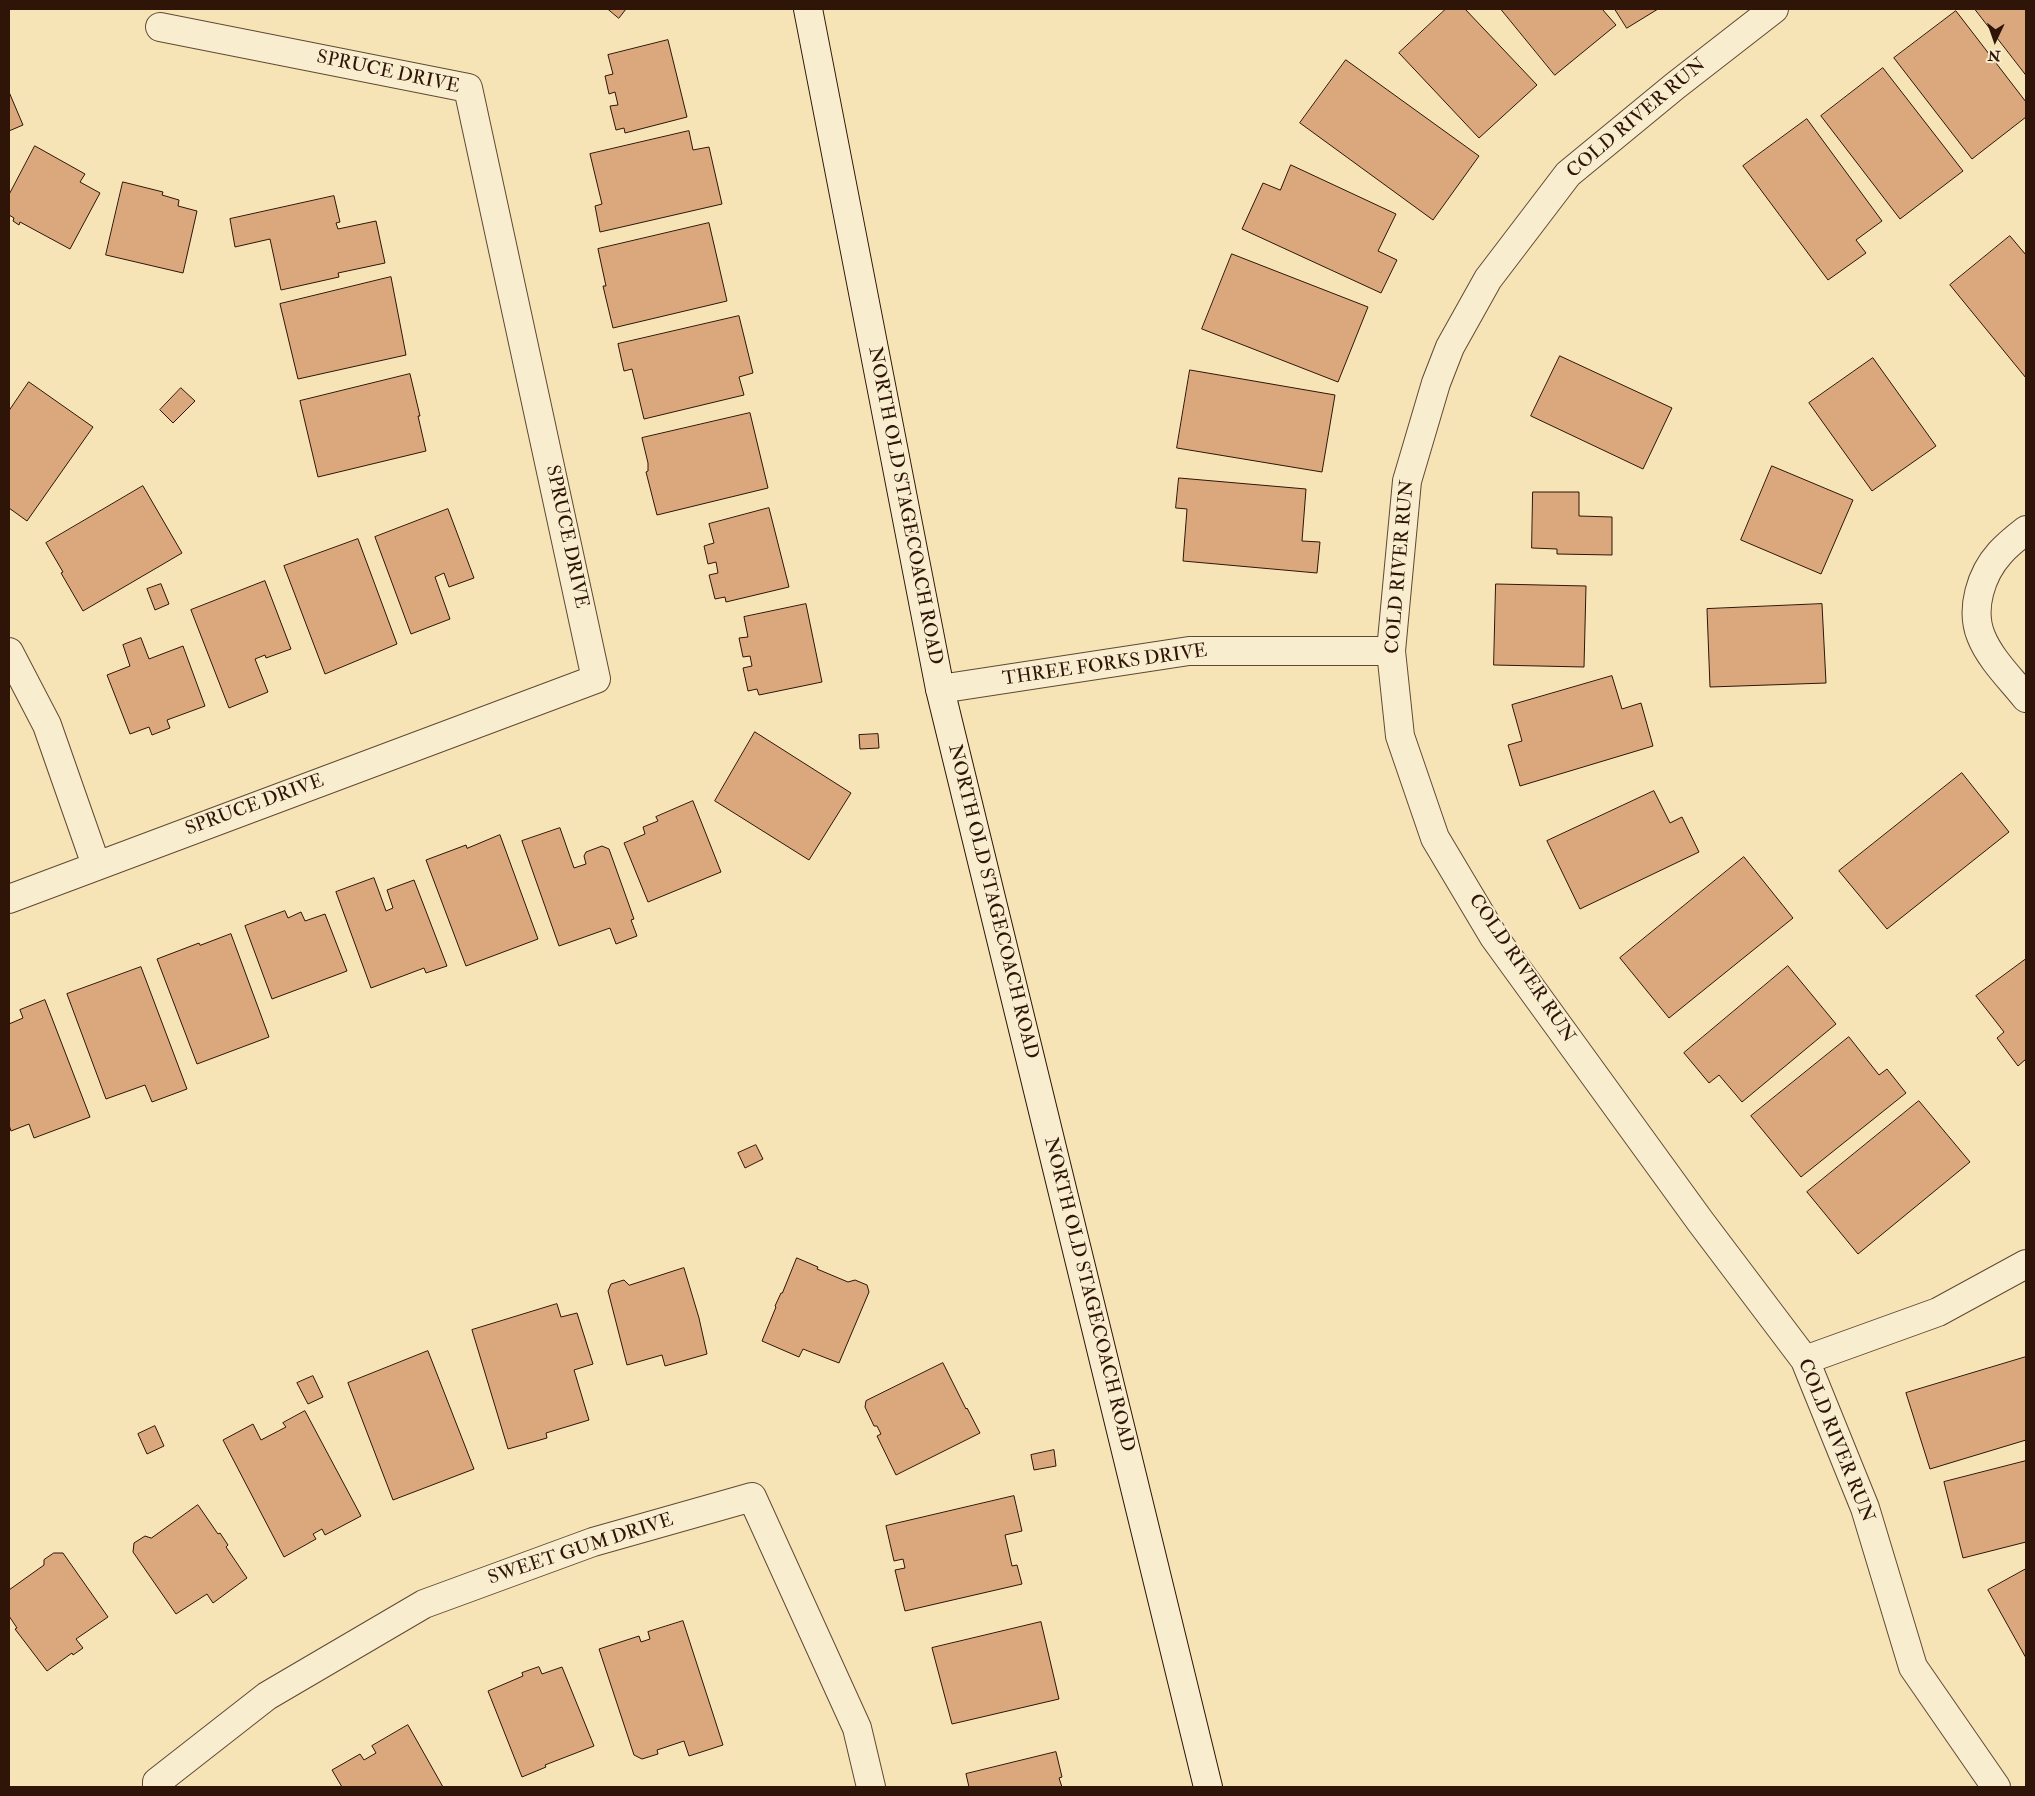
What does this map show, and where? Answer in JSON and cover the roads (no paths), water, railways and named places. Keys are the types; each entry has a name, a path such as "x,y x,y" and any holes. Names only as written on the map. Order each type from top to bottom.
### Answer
{"street":[{"name":"NORTH OLD STAGECOACH ROAD","path":"808,9 940,689 1208,1787"},
{"name":"COLD RIVER RUN","path":"1774,9 1568,174 1488,279 1450,347 1436,382 1407,480 1391,651 1400,736 1436,838 1494,937 1700,1222 1806,1360 1865,1508 1913,1667 1996,1787"},
{"name":"SPRUCE DRIVE","path":"9,899 596,678 468,88 160,27"},
{"path":"2026,530 2000,553 1988,570 1980,588 1976,607 1977,624 1982,637 1991,653 2026,698"},
{"name":"THREE FORKS DRIVE","path":"940,689 1188,651 1391,651"},
{"path":"9,652 47,725 96,865"},
{"path":"1806,1360 1938,1312 2026,1264"},
{"name":"SWEET GUM DRIVE","path":"156,1787 157,1782 267,1696 424,1604 593,1542 752,1498 857,1728 871,1787"}]}
